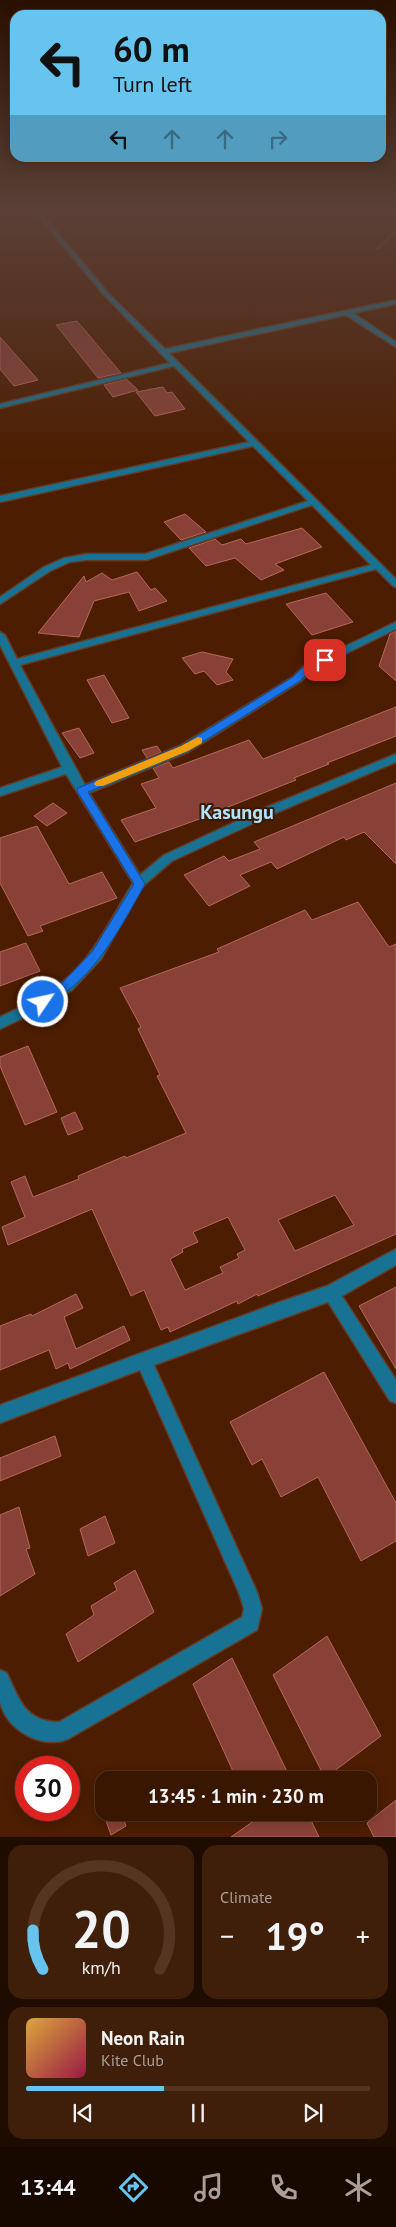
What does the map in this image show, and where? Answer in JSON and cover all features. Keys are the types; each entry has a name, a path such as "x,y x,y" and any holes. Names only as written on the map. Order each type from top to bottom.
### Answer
{"street":[{"path":"109,297 396,584"},
{"path":"162,352 396,302"},
{"path":"346,312 396,345"},
{"path":"0,406 174,364"},
{"path":"0,499 255,443"},
{"path":"0,601 62,561 77,558 132,559 146,557 313,502"},
{"path":"14,663 377,566"},
{"path":"82,791 184,749 297,679 308,668 396,625"},
{"path":"0,635 69,769 139,884"},
{"path":"0,1022 43,1002 67,986 96,956 139,884 168,858 269,810 396,758"},
{"path":"0,792 69,769"},
{"path":"0,1414 277,1311 332,1293 396,1257"},
{"path":"332,1293 396,1395"},
{"path":"0,1680 14,1711 27,1725 36,1731 47,1733 61,1732 250,1623 253,1609 248,1592 144,1361"}],"building":[{"path":"77,321 121,373 98,378 56,325"},
{"path":"0,337 38,380 14,386 0,369"},
{"path":"126,379 138,390 113,397 104,385"},
{"path":"163,387 167,393 172,392 185,409 155,416 136,392"},
{"path":"185,514 206,532 181,540 164,522"},
{"path":"302,528 322,547 275,564 284,570 261,580 235,558 206,566 189,548 215,539 222,545 241,539 246,544"},
{"path":"137,572 151,590 155,588 167,601 139,611 129,592 94,601 79,637 38,633 84,576 86,582 102,573 112,580"},
{"path":"326,593 353,622 312,635 286,604"},
{"path":"396,631 396,681 379,666 390,634"},
{"path":"202,652 233,659 226,672 233,680 217,685 204,671 195,674 182,658"},
{"path":"104,675 129,718 112,723 87,680"},
{"path":"396,707 396,736 327,763 329,764 294,778 296,780 219,812 135,842 121,820 156,808 141,784 159,778 153,768 169,762 173,768 249,740 263,759"},
{"path":"79,728 94,753 80,758 62,733"},
{"path":"157,746 161,752 147,758 142,750"},
{"path":"396,783 396,864 364,832 346,840 344,837 277,869 271,862 240,875 250,886 209,906 184,875 224,856 229,861 260,849 254,842"},
{"path":"53,803 67,813 47,826 34,816"},
{"path":"37,826 69,884 102,872 117,898 40,926 43,931 28,936 0,883 0,838"},
{"path":"358,902 389,947 396,944 396,1234 258,1296 257,1294 238,1304 237,1301 170,1332 168,1327 161,1330 144,1290 131,1296 92,1209 8,1245 2,1227 25,1217 11,1182 25,1176 33,1197 79,1179 78,1176 125,1156 126,1158 186,1133 157,1076 160,1075 138,1029 141,1027 120,988 219,952 217,949 305,910 312,920","holes":["335,1195 354,1225 295,1251 278,1220","228,1217 245,1250 237,1254 239,1258 220,1267 223,1273 185,1290 170,1259 183,1252 182,1249 198,1242 193,1232"]},
{"path":"26,943 40,971 0,986 0,952"},
{"path":"28,1046 57,1112 25,1125 0,1066 0,1057"},
{"path":"75,1112 83,1129 68,1135 61,1118"},
{"path":"396,1287 396,1369 359,1306"},
{"path":"76,1294 83,1308 64,1317 76,1349 124,1326 130,1340 70,1369 68,1363 56,1369 49,1350 0,1370 0,1326 31,1314 32,1316"},
{"path":"324,1372 396,1503 396,1541 361,1561 318,1477 281,1497 262,1459 252,1465 230,1422"},
{"path":"55,1436 61,1456 0,1481 0,1458"},
{"path":"19,1507 30,1548 26,1549 35,1574 0,1596 0,1515"},
{"path":"105,1516 115,1543 88,1556 80,1529"},
{"path":"135,1570 154,1612 78,1662 66,1634 94,1615 91,1606 117,1590 114,1583"},
{"path":"327,1636 381,1736 334,1771 321,1771 273,1675"},
{"path":"232,1658 287,1771 233,1771 193,1684"},
{"path":"396,1800 396,1837 374,1837 367,1823 377,1821 377,1815"},
{"path":"106,1821 124,1821 126,1826 111,1835"},
{"path":"254,1821 311,1821 319,1837 231,1837"}],"slow traffic":[{"path":"99,784 184,749 198,740"}],"district":[{"name":"Kasungu","path":"237,812"}],"route":[{"path":"43,1002 67,986 96,956 139,884 82,791 184,749 297,679 308,668 325,660"}]}
